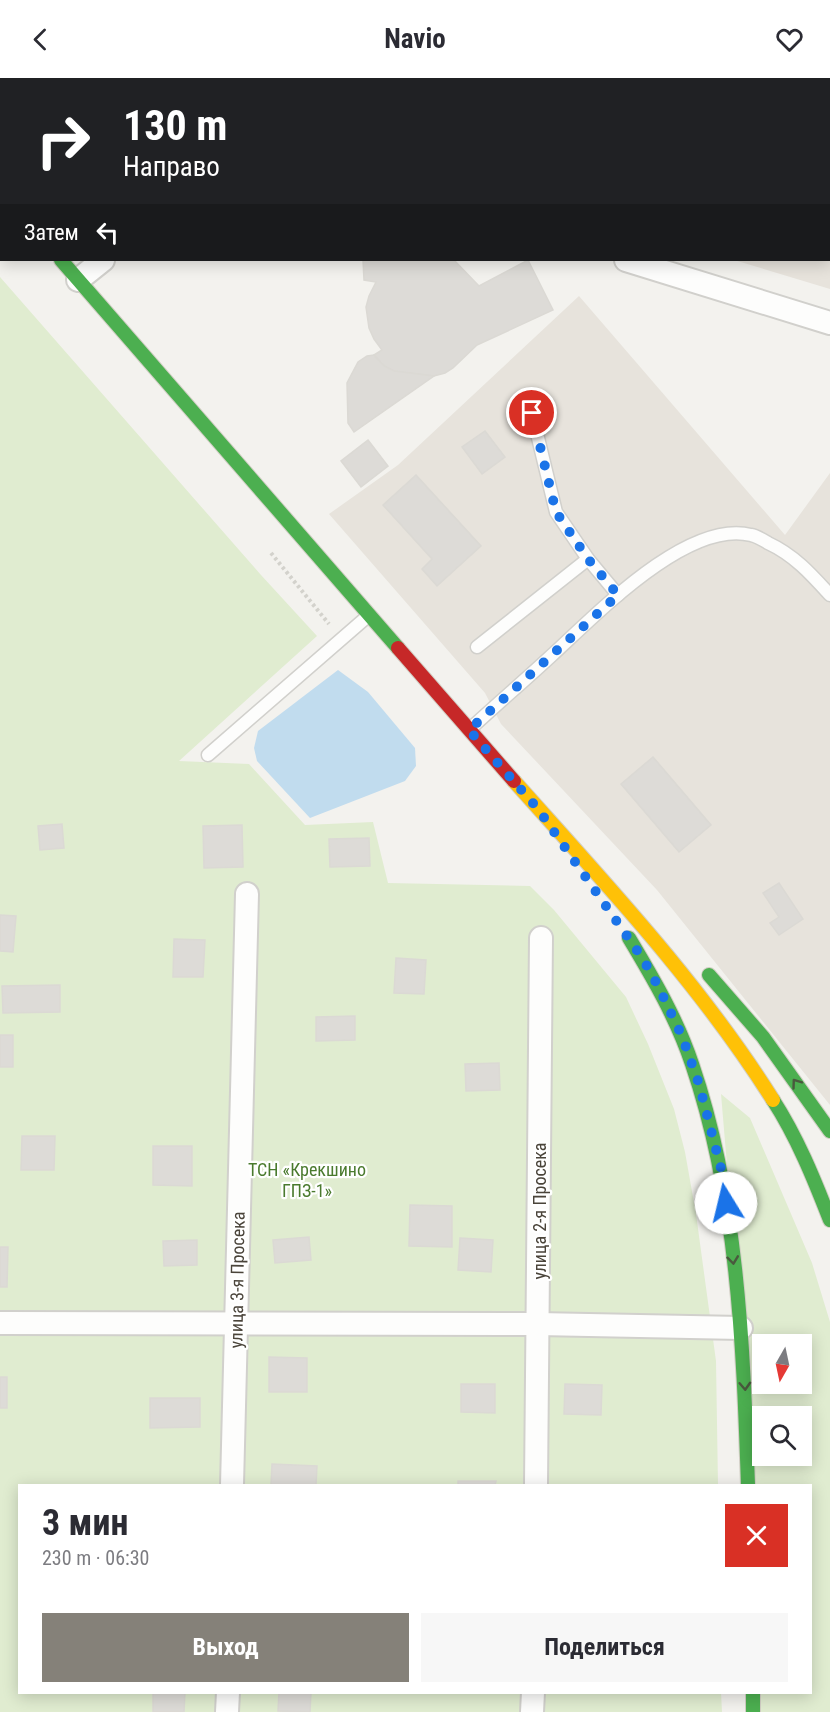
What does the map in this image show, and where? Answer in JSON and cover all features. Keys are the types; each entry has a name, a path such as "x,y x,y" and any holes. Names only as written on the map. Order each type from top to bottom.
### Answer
{"main road":[{"path":"62,261 650,935 750,1063 782,1114 816,1184 830,1220"},
{"path":"515,781 624,884"},
{"path":"538,809 604,903"},
{"path":"624,931 658,986 682,1036 699,1084 724,1180 741,1328 748,1484"},
{"path":"703,968 763,1037 830,1131"},
{"path":"753,1694 753,1712"}],"street":[{"path":"78,280 102,261"},
{"path":"629,261 830,323"},
{"name":"улица 3-я Просека","path":"232,1484 247,894"},
{"name":"улица 2-я Просека","path":"536,1484 541,938"},
{"path":"0,1323 538,1324 741,1328"},
{"path":"228,1694 228,1712"},
{"path":"532,1712 533,1694"}],"lane":[{"path":"532,413 556,512 588,559 618,595"},
{"path":"469,730 618,595 654,567 710,537 722,534 752,535 783,550 803,565 830,595"},
{"path":"477,647 588,559"},
{"path":"208,754 369,615"}],"shaded area":[{"path":"737,261 830,261 830,289"},
{"path":"579,296 785,535 830,473 830,1105 657,890 501,724 485,693 329,514 398,465"}],"green space":[{"name":"ТСН «Крекшино ГПЗ-1»","path":"0,277 317,636 179,761 249,764 305,825 373,822 388,883 530,886 554,910 626,997 674,1109 685,1152 716,1361 718,1484 18,1484 18,1694 721,1694 722,1712 0,1712"},
{"path":"721,1094 750,1118 812,1263 830,1322 830,1712 761,1712 760,1694 812,1694 812,1484 754,1484 752,1466 812,1466 812,1406 752,1406 752,1461"}],"water":[{"path":"338,670 368,692 415,748 416,766 405,781 310,818 257,761 254,748 258,731"}],"building":[{"path":"363,261 455,261 479,286 528,261 553,310 477,345 445,373 434,376 394,371 384,366 374,355 382,350 369,328 366,307 376,282 364,280"},
{"path":"374,355 384,366 394,371 434,376 354,432 348,423 347,383 358,362 367,356"},
{"path":"485,431 505,457 482,474 462,447"},
{"path":"368,440 388,466 361,487 341,461"},
{"path":"416,475 481,546 437,586 422,569 432,559 383,505"},
{"path":"653,757 711,825 679,852 621,784"},
{"path":"62,824 64,848 40,850 38,826"},
{"path":"242,825 243,867 204,868 203,826"},
{"path":"369,838 370,866 330,867 329,839"},
{"path":"779,883 803,919 779,935 770,923 779,917 763,893"},
{"path":"0,915 16,916 13,952 0,951"},
{"path":"174,939 205,940 203,977 173,977"},
{"path":"396,958 426,960 424,994 394,993"},
{"path":"60,985 60,1012 3,1013 2,986"},
{"path":"355,1016 355,1040 316,1041 316,1017"},
{"path":"0,1035 13,1035 13,1067 0,1067"},
{"path":"499,1063 500,1090 466,1091 465,1064"},
{"path":"22,1136 55,1136 54,1170 21,1170"},
{"path":"153,1146 192,1146 192,1186 153,1185"},
{"path":"410,1205 452,1206 452,1247 409,1246"},
{"path":"309,1237 311,1260 275,1263 273,1240"},
{"path":"460,1238 493,1240 491,1272 458,1270"},
{"path":"197,1240 197,1265 164,1266 163,1241"},
{"path":"0,1247 8,1247 7,1287 0,1287"},
{"path":"269,1357 307,1358 307,1392 269,1392"},
{"path":"0,1377 7,1377 7,1408 0,1408"},
{"path":"461,1384 495,1384 495,1413 461,1412"},
{"path":"565,1384 602,1385 601,1415 564,1414"},
{"path":"150,1398 200,1398 200,1427 150,1428"},
{"path":"272,1464 317,1466 316,1484 271,1484"},
{"path":"458,1481 496,1481 495,1484 458,1484"},
{"path":"153,1694 185,1694 184,1712 153,1712"},
{"path":"279,1694 311,1694 310,1712 278,1711"}],"traffic: fast":[{"path":"62,261 398,648"},
{"path":"629,938 664,999 686,1047 707,1115 719,1167 729,1219 740,1325 748,1484"},
{"path":"709,975 763,1037 830,1131"},
{"path":"773,1100 797,1143 830,1220"},
{"path":"753,1694 753,1712"}],"traffic: slow":[{"path":"514,781 617,896 683,975 745,1057 773,1100"}],"traffic: jam":[{"path":"398,648 514,781"}],"route":[{"path":"532,413 556,512 588,559 618,595 469,730 538,809 643,959 658,986 682,1036 699,1084 724,1180 726,1203"}]}
